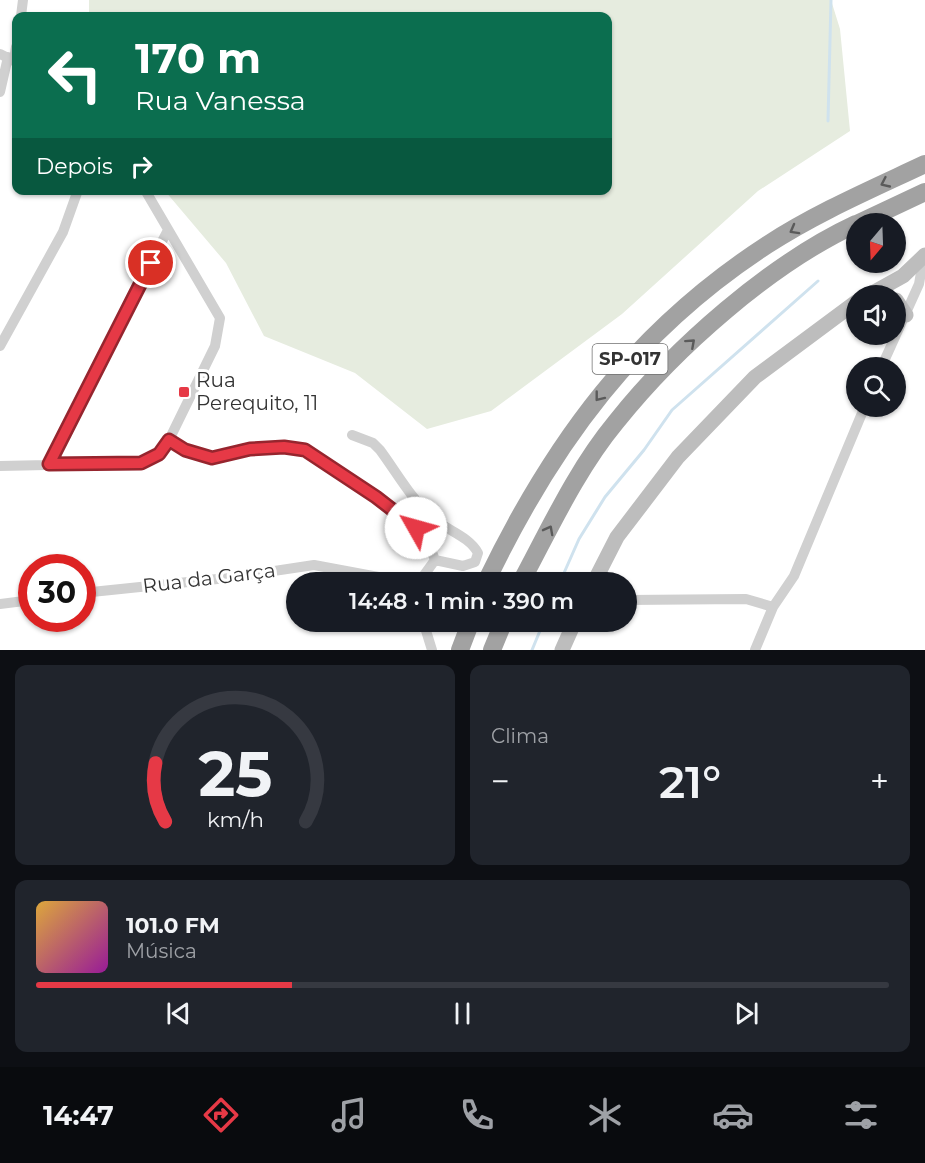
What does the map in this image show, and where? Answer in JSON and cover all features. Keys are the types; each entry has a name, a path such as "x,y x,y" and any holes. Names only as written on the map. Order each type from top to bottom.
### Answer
{"highway":[{"name":"SP-017","path":"491,572 510,531 542,477 580,421 624,364 672,317 768,244 845,202 925,164"},
{"name":"SP-017","path":"879,213 925,192"},
{"name":"SP-017","path":"526,572 571,488 615,423 666,366 739,300 801,256 846,229"},
{"path":"460,650 467,632"},
{"path":"492,650 499,632"}],"main road":[{"path":"893,285 925,255"},
{"path":"599,572 617,537 678,457 755,377 846,309"},
{"path":"562,650 570,632"}],"street":[{"path":"0,92 10,59"},
{"path":"0,346 63,232 76,195"},
{"path":"0,466 131,464 151,460 159,454 169,440 215,346 220,318 148,195"},
{"path":"49,464 79,400 168,230"},
{"path":"906,315 920,284 925,255"},
{"path":"755,650 773,607 794,576 860,417"},
{"path":"352,435 372,443 380,450 422,508 471,544 478,553 475,562 463,566 435,560"},
{"path":"169,440 185,450 212,458 250,449 284,447 305,450 376,497 416,528 427,539 435,560"},
{"path":"426,572 435,560"},
{"name":"Rua da Garça","path":"96,592 227,578 314,565 351,572"},
{"path":"637,600 746,599 773,607"},
{"path":"0,604 18,602"},
{"path":"427,632 433,650"}],"shaded area":[{"path":"89,0 831,0 840,29 850,131 758,191 622,314 491,411 427,429 355,373 264,336 226,263 168,195 612,195 612,12 89,12"}],"waterway":[{"path":"828,121 831,0"},
{"path":"564,572 579,539 605,497 644,450 672,410 818,281"},
{"path":"532,650 539,632"}],"place":[{"name":"Rua Perequito, 11","path":"184,392"}],"route":[{"path":"151,263 79,400 49,464 141,463 159,454 169,440 185,450 212,458 250,449 293,447 305,450 329,465 416,528"}]}
